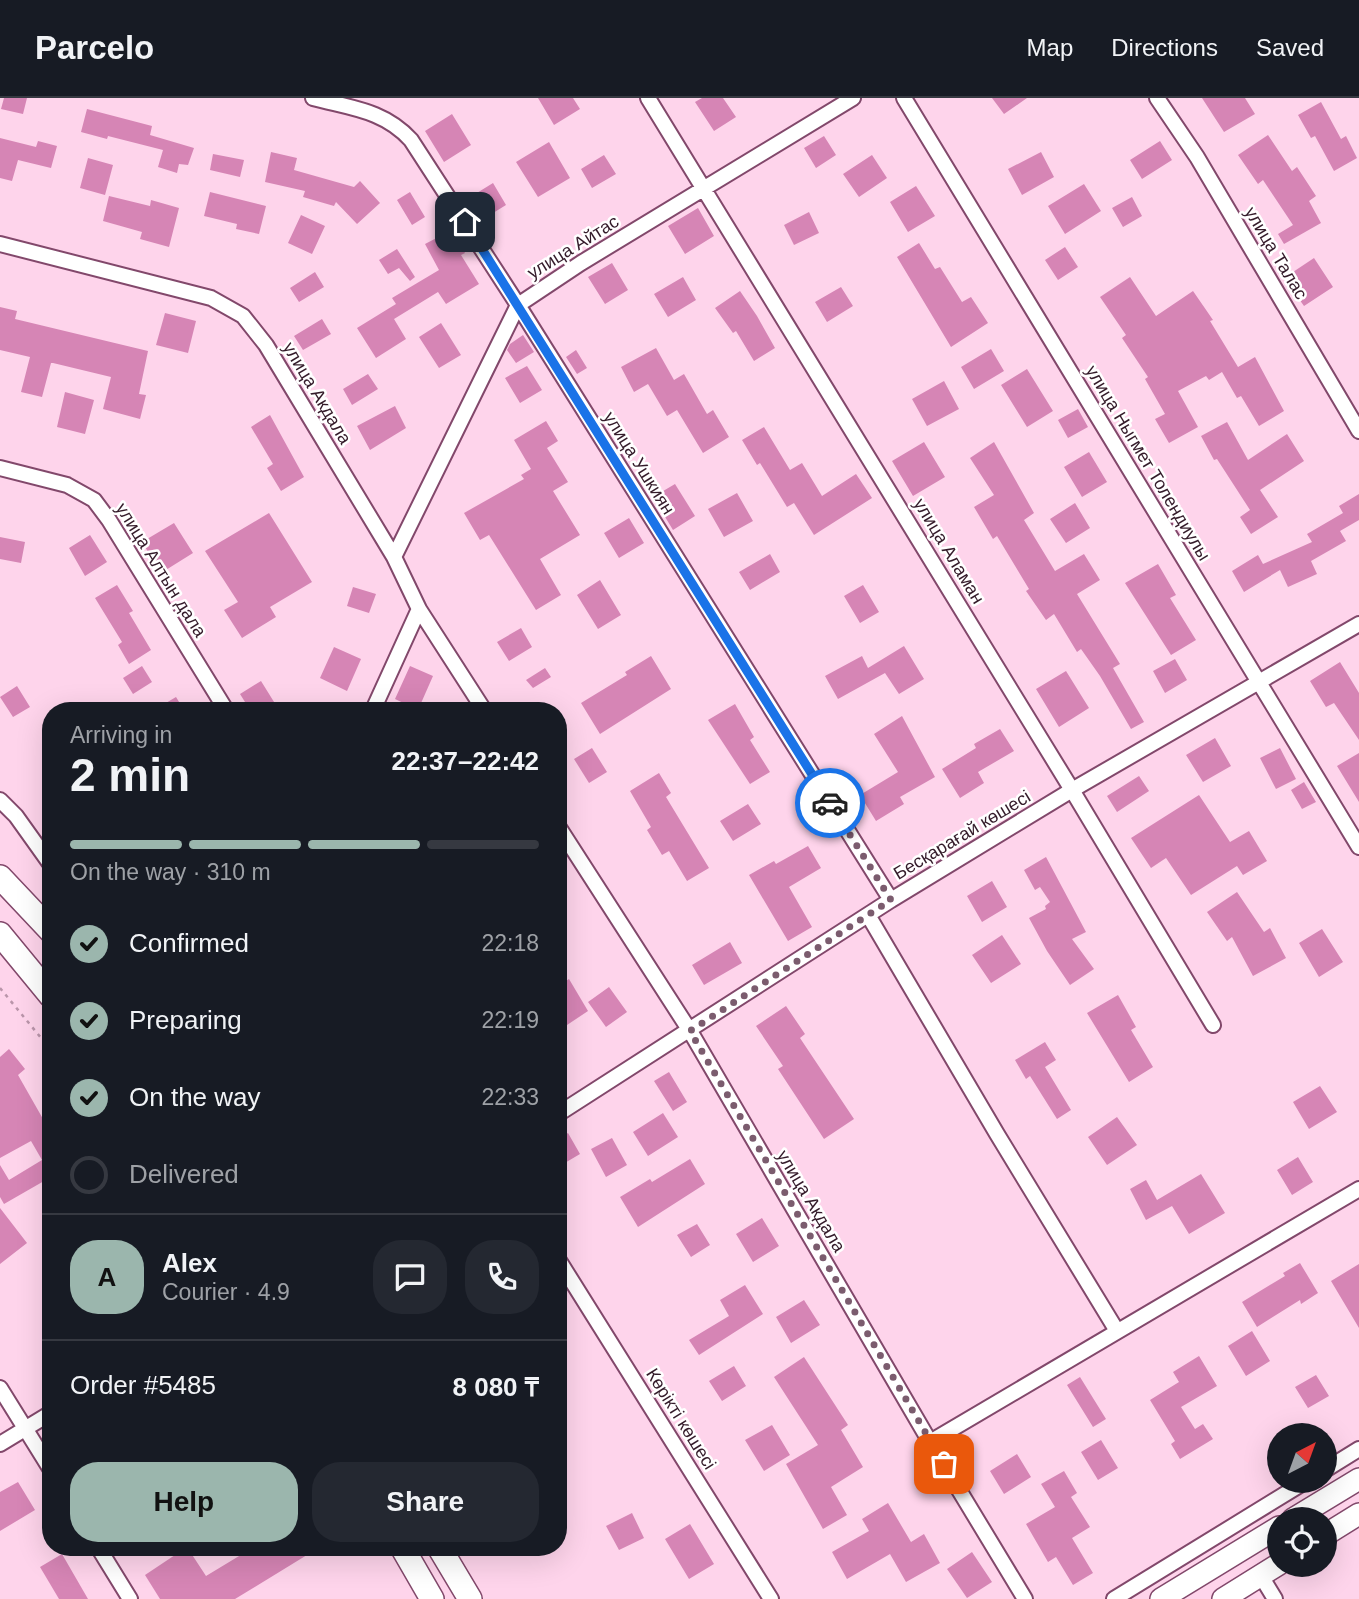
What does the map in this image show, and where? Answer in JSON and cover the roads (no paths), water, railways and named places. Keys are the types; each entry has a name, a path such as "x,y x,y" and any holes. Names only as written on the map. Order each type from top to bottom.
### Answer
{"main road":[{"path":"0,877 42,921"},
{"path":"0,934 42,985"},
{"path":"1313,1507 1359,1479"},
{"path":"1337,1528 1359,1514"},
{"path":"1161,1599 1267,1534"},
{"path":"407,1556 432,1599"},
{"path":"444,1556 470,1599"},
{"path":"1223,1599 1267,1572"}],"street":[{"name":"улица Ушкиян","path":"313,98 378,115 397,124 411,139 891,900"},
{"name":"улица Аламан","path":"649,98 1213,1026"},
{"name":"улица Айтас","path":"518,305 581,263 853,98"},
{"name":"улица Ныгмет Толендиулы","path":"904,98 1359,847"},
{"name":"улица Талас","path":"1157,98 1197,157 1359,431"},
{"name":"улица Акдала","path":"0,244 211,298 243,316 266,345 394,557 419,609 479,702"},
{"path":"394,557 518,305"},
{"name":"улица Алтын дала","path":"0,468 67,485 94,500 221,702"},
{"path":"377,702 419,609"},
{"name":"Бесқарағай көшесі","path":"567,1108 891,900 1072,790 1359,624"},
{"path":"0,800 16,816 42,852"},
{"name":"улица Акдала","path":"567,840 690,1031 930,1441 1026,1599"},
{"path":"868,915 1118,1331"},
{"path":"930,1441 1359,1189"},
{"name":"Көрікті көшесі","path":"567,1273 771,1599"},
{"path":"0,1388 42,1454"},
{"path":"0,1444 42,1418"},
{"path":"1337,1463 1359,1449"},
{"path":"1114,1599 1287,1493"},
{"path":"104,1556 130,1599"},
{"path":"1271,1577 1276,1599"}]}
